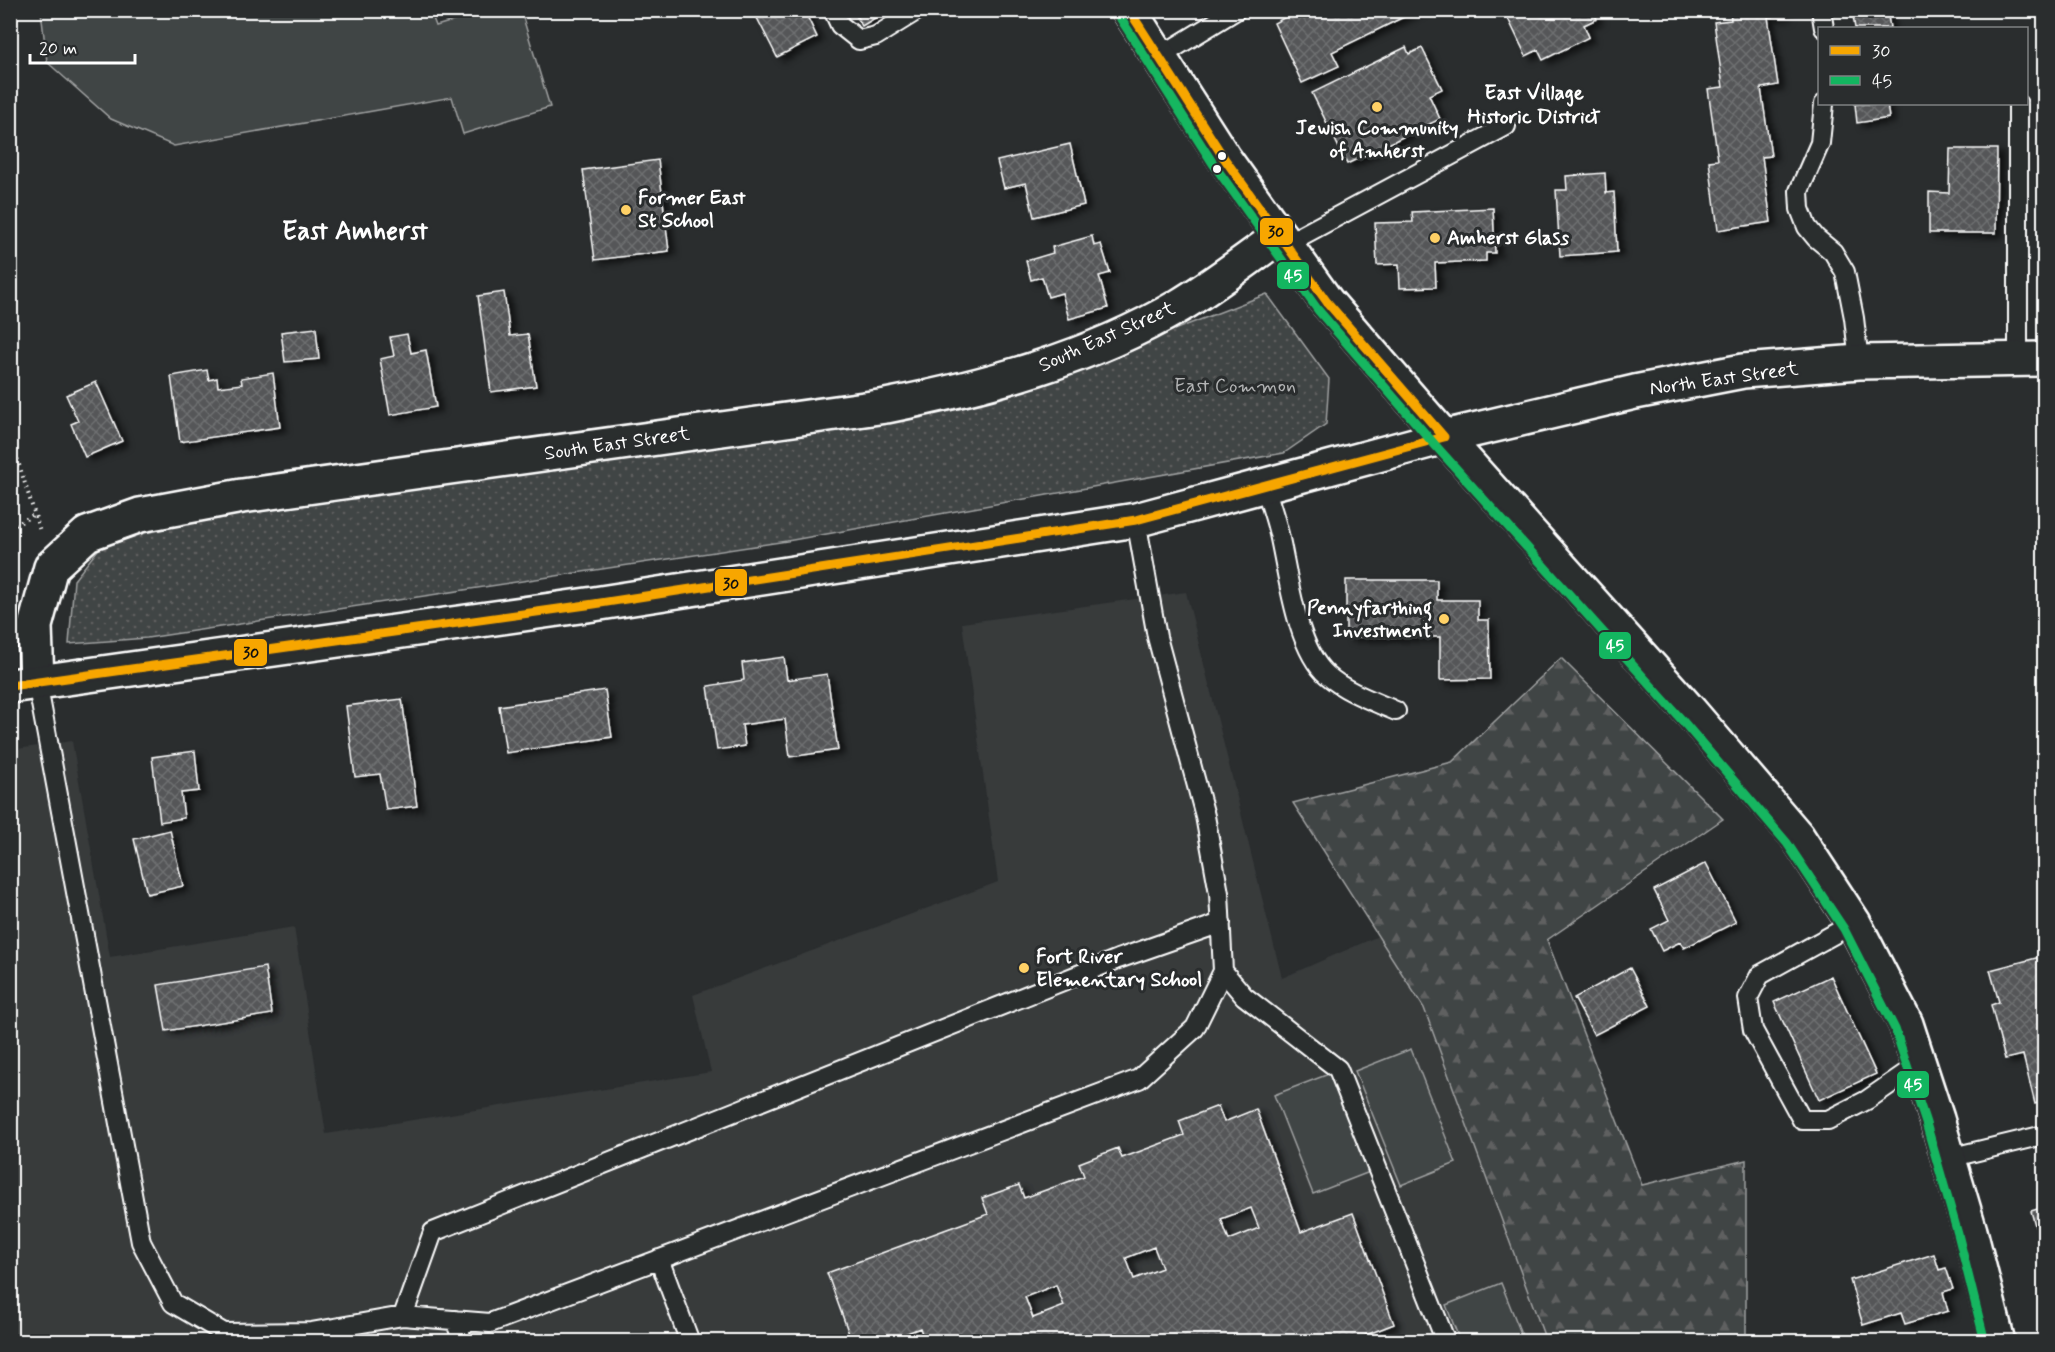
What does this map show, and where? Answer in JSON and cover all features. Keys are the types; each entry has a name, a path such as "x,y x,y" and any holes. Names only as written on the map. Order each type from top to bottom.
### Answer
{"main road":[{"path":"1129,10 1224,158 1327,302 1797,836 1854,923 1906,1024 1949,1158 1998,1341"},
{"name":"South East Street","path":"51,567 87,534 140,515 242,496 886,406 954,392 1056,363 1139,327 1179,306 1283,240"},
{"name":"North East Street","path":"1444,437 1635,392 1743,371 1859,362 2031,359"},
{"path":"51,567 35,626 24,684 594,604 1136,520 1444,437"}],"lane":[{"path":"833,10 840,25 859,40 876,36 918,10"},
{"path":"1160,57 1236,10"},
{"path":"1821,10 1824,27"},
{"path":"1824,105 1820,143 1799,191 1800,209 1807,227 1833,252 1845,272 1854,318 1859,362"},
{"path":"2018,105 2031,359"},
{"path":"1283,240 1506,126"},
{"path":"1265,485 1295,609 1310,652 1326,674 1343,687 1396,711"},
{"path":"24,684 141,1242 172,1303 224,1333 310,1332 403,1316 490,1323 1139,1079 1195,1028 1223,970 1218,893 1205,816 1157,637 1136,520"},
{"path":"403,1316 432,1232 1118,959 1221,923"},
{"path":"1854,923 1760,975 1748,998 1753,1029 1802,1120 1828,1120 1867,1100 1919,1064"},
{"path":"1223,970 1244,996 1338,1069 1446,1341"},
{"path":"1949,1158 2044,1135"},
{"path":"659,1259 690,1341"},
{"path":"455,1320 463,1341"}],"path":[{"path":"10,436 51,567"},
{"path":"10,528 35,514"}],"shaded area":[{"name":"Fort River Elementary School","path":"1186,592 1282,978 1454,903 1563,1341 11,1341 10,750 72,741 110,957 294,927 326,1134 711,1072 693,995 998,882 962,623"}],"green space":[{"path":"430,10 436,26 486,11 521,11 550,107 463,134 452,97 174,146 111,119 47,62 41,11"},
{"name":"East Common","path":"1267,294 1329,379 1326,424 1284,453 787,541 147,638 69,644 74,580 101,546 144,527 1096,360"},
{"path":"1561,658 1723,819 1547,940 1642,1185 1746,1160 1746,1341 1546,1341 1424,1008 1293,803 1452,762"},
{"path":"1411,1049 1456,1163 1401,1185 1355,1071"},
{"path":"1334,1072 1372,1171 1313,1194 1274,1095"},
{"path":"1501,1283 1524,1341 1460,1341 1446,1305"}],"building":[{"path":"753,10 804,10 817,37 777,57"},
{"path":"853,10 888,10 862,26"},
{"name":"Jewish Community of Amherst","path":"1299,10 1310,10 1311,13 1316,10 1418,10 1332,52 1339,66 1302,83 1274,23"},
{"path":"1504,10 1592,10 1597,19 1584,25 1589,37 1543,60 1538,50 1526,56"},
{"path":"1730,10 1784,10 1785,15 1768,17 1778,85 1761,88 1771,156 1762,157 1771,222 1718,230 1709,161 1718,160 1708,89 1723,87 1714,22 1731,20"},
{"path":"1852,10 1887,10 1890,27 1855,27"},
{"name":"Jewish Community of Amherst","path":"1406,47 1409,54 1422,48 1442,89 1429,95 1440,119 1347,164 1312,93"},
{"path":"1855,105 1887,105 1889,118 1857,123"},
{"path":"1070,144 1084,205 1034,217 1026,183 1004,188 997,161"},
{"path":"1950,149 1997,149 1996,233 1929,233 1929,192 1949,193"},
{"name":"Former East St School","path":"658,160 669,251 595,260 583,170"},
{"path":"1605,173 1606,193 1614,192 1617,252 1560,256 1556,190 1567,190 1566,176"},
{"name":"Amherst Glass","path":"1493,208 1495,253 1486,253 1486,261 1435,263 1436,287 1400,288 1399,264 1377,265 1375,223 1413,222 1412,212"},
{"path":"1092,236 1094,246 1101,244 1110,273 1099,276 1108,308 1069,319 1062,293 1048,297 1042,277 1031,280 1026,261 1053,253 1052,247"},
{"path":"504,292 510,336 528,334 536,386 491,392 478,296"},
{"path":"316,328 319,359 285,362 281,332"},
{"path":"407,334 411,353 426,350 436,407 390,415 380,359 394,356 390,337"},
{"path":"207,370 209,380 217,378 218,387 242,384 241,378 273,373 280,427 180,442 171,376"},
{"path":"96,382 122,441 85,457 71,424 78,421 66,395"},
{"path":"1346,580 1437,580 1437,600 1478,600 1478,620 1489,620 1490,679 1440,680 1440,637 1346,637"},
{"path":"784,657 787,680 827,674 838,750 790,757 785,719 742,725 745,746 717,750 708,686 744,680 742,663"},
{"path":"605,690 612,737 506,753 499,706"},
{"path":"402,699 417,806 386,810 380,774 355,777 346,706"},
{"path":"195,751 199,791 181,793 184,818 160,822 152,757"},
{"path":"170,830 183,886 147,894 134,839"},
{"path":"1706,863 1736,922 1684,948 1680,942 1662,951 1651,929 1669,920 1654,890"},
{"path":"2044,956 2044,1101 2035,1104 2023,1055 2005,1059 1991,1005 1999,1002 1990,970"},
{"path":"265,967 272,1014 166,1031 158,985"},
{"path":"1630,968 1650,1006 1594,1035 1574,998"},
{"path":"1831,976 1876,1074 1819,1100 1774,1002"},
{"path":"1218,1106 1224,1122 1256,1109 1301,1232 1353,1213 1394,1324 1348,1342 925,1342 920,1328 897,1337 899,1342 852,1342 827,1273 988,1214 982,1198 1019,1185 1024,1198 1084,1176 1079,1163 1118,1148 1122,1158 1184,1135 1179,1121","holes":["1251,1208 1259,1228 1229,1240 1221,1219","1154,1247 1162,1268 1134,1279 1126,1258","1056,1285 1064,1306 1033,1318 1025,1297"]},
{"path":"2044,1207 2044,1239 2039,1240 2031,1211"},
{"path":"1934,1254 1939,1270 1946,1268 1953,1289 1943,1292 1948,1311 1905,1324 1901,1313 1863,1325 1850,1280"}],"transit line":[{"name":"30","path":"1129,10 1224,158 1327,302 1444,437"},
{"name":"45","path":"1119,16 1214,165 1318,310 1435,445 1681,719 1787,843 1844,929 1895,1029 1926,1123 1958,1234 1985,1342"},
{"name":"30","path":"10,686 594,604 1136,520 1444,437"}],"place":[{"name":"Jewish Community of Amherst","path":"1377,107"},
{"name":"Former East St School","path":"626,210"},
{"name":"Amherst Glass","path":"1435,238"},
{"name":"Pennyfarthing Investment","path":"1444,619"},
{"name":"Fort River Elementary School","path":"1024,968"}],"district":[{"name":"East Village Historic District","path":"1534,105"},
{"name":"East Amherst","path":"355,232"}]}
